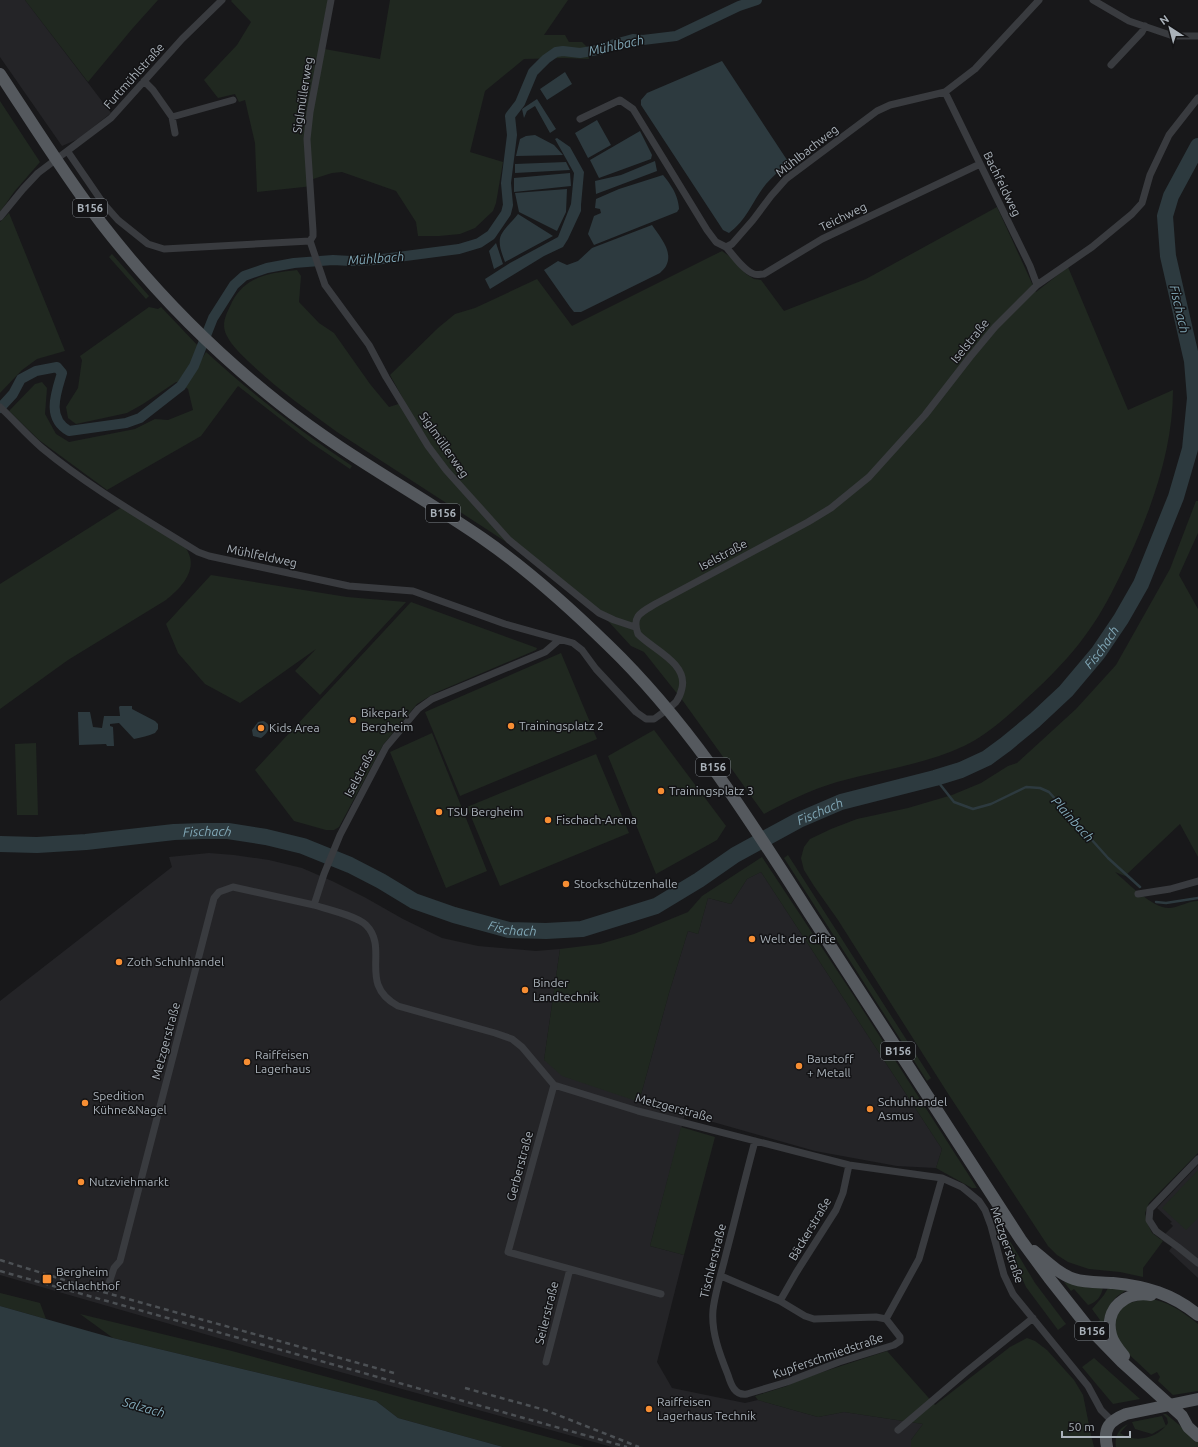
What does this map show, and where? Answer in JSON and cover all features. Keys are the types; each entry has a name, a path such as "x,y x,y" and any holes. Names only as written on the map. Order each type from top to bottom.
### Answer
{"main road":[{"name":"B156","path":"0,74 99,220 131,260 196,330 246,376 317,432 484,539 539,583 610,648 658,698 715,770 748,817 1021,1240 1076,1313 1105,1345 1141,1380 1182,1416 1188,1427 1198,1436"},
{"path":"1021,1240 1059,1271 1074,1278 1128,1285 1159,1292 1188,1306 1198,1315"},
{"path":"1141,1380 1117,1347 1111,1334 1111,1317 1118,1304 1129,1296 1141,1293 1157,1296 1170,1300 1198,1320"},
{"path":"1107,1447 1106,1432 1112,1422 1126,1414 1198,1399"}],"street":[{"name":"Furtmühlstraße","path":"0,217 38,173 68,152 111,118 182,40 222,0"},
{"name":"Siglmüllerweg","path":"332,0 310,112 307,139 313,231 313,236 310,241 325,285 369,345 386,377 428,446 462,489 509,540 578,596 600,613 614,620 635,627"},
{"name":"Mühlbachweg","path":"726,247 732,244 754,220 771,196 786,179 862,122 890,105 945,92 975,69 1039,0"},
{"path":"1093,0 1129,21 1173,36 1198,36"},
{"path":"1111,65 1142,32 1145,26"},
{"path":"144,81 153,90 172,117 175,133"},
{"name":"Bachfeldweg","path":"945,92 1030,266 1037,286"},
{"name":"Iselstraße","path":"635,627 636,619 640,613 663,599 808,522 831,508 868,477 925,415 995,327 1037,286 1123,223 1142,203 1150,175 1169,135 1198,98"},
{"path":"172,117 233,100"},
{"path":"580,119 620,100 633,109 707,230 716,242 726,247"},
{"path":"68,152 103,203 118,220 148,244 164,249 310,241"},
{"name":"Teichweg","path":"726,247 736,260 749,272 755,275 764,274 822,239 980,164"},
{"name":"Mühlfeldweg","path":"0,407 43,449 92,484 198,552 209,556 349,586 413,591 505,624 559,640"},
{"path":"559,640 573,643 582,650 596,669 636,712 646,719 654,719 680,696 683,686 683,679 681,670 643,640 635,627"},
{"name":"Iselstraße","path":"314,905 324,874 340,835 386,747 418,709 432,698 545,652 559,640"},
{"path":"1138,894 1170,889 1198,881"},
{"name":"Metzgerstraße","path":"107,1289 114,1268 120,1262 214,898 219,892 233,887 314,905 359,920 366,925 371,932 375,948 376,979 382,995 398,1006 489,1031 512,1039 522,1047 554,1085 638,1111 849,1165 942,1178 962,1187 979,1201 985,1210 991,1226 1004,1275 1013,1294 1088,1386 1101,1410 1112,1422"},
{"name":"Gerberstraße","path":"508,1252 554,1085"},
{"name":"Tischlerstraße","path":"732,1386 718,1348 714,1328 713,1310 755,1141"},
{"path":"1198,1159 1150,1209 1150,1220 1156,1231 1198,1263"},
{"name":"Bäckerstraße","path":"780,1301 836,1210 843,1193 849,1165"},
{"path":"886,1319 919,1259 942,1178"},
{"name":"Seilerstraße","path":"508,1252 661,1294"},
{"name":"Seilerstraße","path":"546,1362 570,1269"},
{"name":"Kupferschmiedstraße","path":"721,1276 780,1301 805,1316 814,1319 876,1317 886,1319 900,1336 900,1341 894,1345 839,1362 787,1382 747,1394 742,1395 738,1393 732,1386"},
{"path":"898,1430 966,1372 1033,1318"}],"shaded area":[{"path":"0,0 25,0 111,113 78,139 62,146 0,57"},
{"path":"25,0 158,0 88,82"},
{"path":"328,0 319,48 380,59 390,0 568,0 544,35 565,35 569,42 582,42 588,48 589,59 524,59 485,91 470,152 503,162 496,203 493,211 475,228 460,234 418,236 416,222 396,191 342,172 332,173 313,179 313,186 257,192 255,143 245,100 239,102 235,94 218,98 204,80 237,45 251,22 231,1"},
{"path":"0,101 40,162 14,192 0,212"},
{"path":"997,207 1036,292 1068,267 1128,410 1173,390 1172,414 1168,439 1163,463 1148,512 1129,558 1104,607 1091,627 1058,668 997,725 973,742 949,753 917,763 827,785 799,796 764,814 683,701 644,652 631,646 597,609 534,560 337,432 303,407 259,372 234,347 225,332 224,327 228,310 244,286 269,274 297,270 301,276 299,302 319,323 334,333 370,384 389,407 405,402 390,375 438,328 455,314 475,308 537,279 572,326 722,251 733,259 746,274 754,279 761,280 784,311 866,279"},
{"path":"9,213 65,351 37,359 22,370 0,393 0,222"},
{"path":"112,254 149,296 146,299 109,257"},
{"path":"149,307 158,309 161,307 200,348 179,383 176,382 127,413 76,424 68,418 66,407 78,388 82,360 80,356"},
{"path":"206,352 277,412 352,466 350,469 310,442 238,386 201,436 107,490 39,440 9,411 35,384 42,382 47,388 45,414 56,434 69,442 135,429 155,419 168,420 193,410 188,389 185,387"},
{"path":"1196,501 1198,501 1198,533 1179,575 1198,609 1198,857 1180,824 1125,876 1115,872 1149,900 1163,907 1170,908 1198,901 1198,1153 1149,1203 1145,1213 1148,1225 1152,1233 1163,1241 1143,1268 1143,1277 1120,1272 1089,1269 1068,1262 1057,1255 1048,1246 947,1092 838,920 814,886 804,870 801,858 804,847 810,839 831,829 857,819 908,808 952,795 981,783 1008,766 1017,763 1076,709 1116,665 1170,569"},
{"path":"122,507 185,547 188,551 191,566 186,579 166,600 68,660 0,709 0,584"},
{"path":"211,575 347,597 406,602 320,695 295,671 316,649 240,703 205,684 178,653 166,624"},
{"name":"Bikepark Bergheim","path":"411,602 537,648 536,650 435,693 417,704 383,745 339,827 334,830 326,830 294,821 255,770"},
{"name":"Trainingsplatz 2","path":"561,653 597,739 460,796 425,712"},
{"name":"Trainingsplatz 3","path":"654,730 726,826 717,840 656,874 608,756"},
{"name":"TSU Bergheim","path":"432,733 487,871 446,888 390,752"},
{"path":"36,743 38,815 17,815 15,744"},
{"name":"Fischach-Arena","path":"596,754 629,833 500,886 467,807"},
{"path":"209,853 269,860 302,868 366,898 403,919 442,938 478,946 536,951 560,949 544,1060 639,1102 688,931 698,934 708,898 731,904 747,879 761,872 942,1149 936,1168 897,1166 815,1151 685,1114 650,1246 684,1255 657,1362 672,1388 745,1403 758,1400 818,1417 844,1412 923,1424 911,1440 911,1447 612,1447 246,1346 0,1275 0,1001 172,867 169,857"},
{"path":"788,855 931,1078 927,1081 784,858"},
{"path":"762,857 852,993 977,1188 972,1188 936,1168 942,1149 761,872 747,879 731,904 708,898 698,934 688,931 639,1102 562,1076 544,1060 560,949 600,944 634,934 688,912 702,896"},
{"path":"681,1127 715,1137 684,1255 650,1246"},
{"path":"1198,1165 1198,1278 1169,1251 1172,1247 1160,1239 1173,1226 1170,1223 1172,1222 1157,1208"},
{"path":"1198,1170 1198,1218 1186,1230 1162,1208"},
{"path":"1002,1228 1035,1283 1066,1324 1058,1330 1026,1287 1000,1230"},
{"path":"1064,1282 1090,1288 1103,1287 1098,1299 1094,1303 1088,1305 1074,1289 1071,1291"},
{"path":"1108,1288 1127,1290 1113,1300 1106,1314 1103,1326 1098,1322 1100,1320 1092,1309"},
{"path":"0,1293 40,1303 46,1319 0,1306"},
{"path":"1147,1298 1154,1299 1174,1307 1198,1324 1198,1391 1173,1395 1158,1381 1160,1377 1157,1372 1151,1375 1120,1346 1116,1336 1115,1319 1123,1305"},
{"path":"80,1314 232,1351 584,1447 503,1447 398,1418 376,1401 113,1338"},
{"path":"1027,1338 1035,1341 1047,1350 1074,1380 1083,1395 1094,1447 911,1447 911,1440 923,1424 844,1412 818,1417 758,1400 755,1396 787,1386 798,1380 887,1351 935,1405 1010,1347"},
{"path":"1094,1358 1140,1399 1113,1404 1082,1367"},
{"path":"1163,1414 1166,1414 1196,1439 1198,1441 1198,1447 1116,1447 1118,1433 1122,1428 1128,1424 1120,1433 1132,1438 1139,1439 1152,1436 1164,1428 1168,1423 1167,1418"},
{"path":"1162,1416 1166,1426 1152,1434 1135,1429 1132,1422"}],"water":[{"path":"722,61 789,163 766,184 741,222 729,233 723,230 641,105 641,100 647,93"},
{"path":"565,72 572,84 547,100 540,89"},
{"path":"537,99 556,129 550,133 535,106 527,111 524,118 522,109"},
{"path":"597,120 611,145 588,158 575,133"},
{"path":"640,131 652,155 651,159 599,178 590,160"},
{"path":"535,135 554,145 563,155 516,156 520,139 526,136"},
{"path":"557,138 570,147 584,172 581,211 563,247 544,256 490,289 485,279 510,263 558,237 571,204 574,173 555,139"},
{"path":"655,161 657,171 596,194 595,181 621,175"},
{"path":"566,162 570,170 515,173 515,164"},
{"path":"570,173 571,186 514,192 514,178"},
{"path":"663,175 676,197 679,209 677,212 594,245 588,234 594,216 601,213 600,209 595,208 596,199 619,189"},
{"path":"567,189 566,212 557,231 519,212 515,193"},
{"path":"518,214 553,236 505,262 500,246 501,235"},
{"path":"652,225 667,249 668,260 664,269 660,273 581,312 574,312 544,270 558,261 567,265 578,261 592,248"},
{"path":"496,243 503,264 494,269 489,251"},
{"path":"120,706 132,706 132,709 155,721 158,724 158,729 155,733 134,739 119,723 110,724 110,726 113,727 114,746 107,746 106,744 79,745 78,712 90,712 93,727 102,728 104,716 120,716"},
{"name":"Kids Area","path":"263,721 269,727 267,732 261,738 253,736 252,730 258,722"},
{"name":"Salzach","path":"0,1306 113,1338 376,1401 398,1418 503,1447 0,1447"}],"waterway":[{"name":"Mühlbach","path":"0,408 13,394 21,379 36,371 57,367 62,373 57,389 55,412 57,419 62,426 69,431 126,423 140,418 181,386 194,366 213,318 234,285 244,276 267,268 294,263 333,260 375,260 459,249 479,243 491,235 506,213 508,205 506,183 512,135 510,116 520,103 533,72 546,59 556,52 563,51 580,53 604,49 611,45 633,39 643,40 676,36 739,6 757,0"},
{"name":"Fischach","path":"0,844 37,845 86,842 174,832 228,831 266,837 303,846 350,865 381,881 414,901 454,915 509,930 546,931 582,929 656,906 699,880 735,855 799,820 841,802 935,778 961,770 987,758 1035,720 1066,691 1098,653 1121,619 1141,584 1176,497 1190,449 1195,398 1192,361 1168,256 1165,216 1171,196 1198,146"},
{"name":"Plainbach","path":"935,778 954,802 973,809 991,804 1026,787 1040,788 1049,792 1108,858 1140,887"},
{"name":"Plainbach","path":"1156,902 1166,903 1198,898"}],"railway":[{"path":"0,1260 103,1292 394,1373"},
{"path":"0,1271 627,1447"},
{"path":"465,1388 545,1410 639,1447"}],"place":[{"name":"Bikepark Bergheim","path":"353,720"},
{"name":"Trainingsplatz 2","path":"511,726"},
{"name":"Kids Area","path":"261,728"},
{"name":"Trainingsplatz 3","path":"661,791"},
{"name":"TSU Bergheim","path":"439,812"},
{"name":"Fischach-Arena","path":"548,820"},
{"name":"Stockschützenhalle","path":"566,884"},
{"name":"Welt der Gifte","path":"752,939"},
{"name":"Zoth Schuhhandel","path":"119,962"},
{"name":"Binder Landtechnik","path":"525,990"},
{"name":"Raiffeisen Lagerhaus","path":"247,1062"},
{"name":"Baustoff + Metall","path":"799,1066"},
{"name":"Spedition Kühne&Nagel","path":"85,1103"},
{"name":"Schuhhandel Asmus","path":"870,1109"},
{"name":"Nutzviehmarkt","path":"81,1182"},
{"name":"Bergheim Schlachthof","path":"47,1279"},
{"name":"Raiffeisen Lagerhaus Technik","path":"649,1409"}]}
